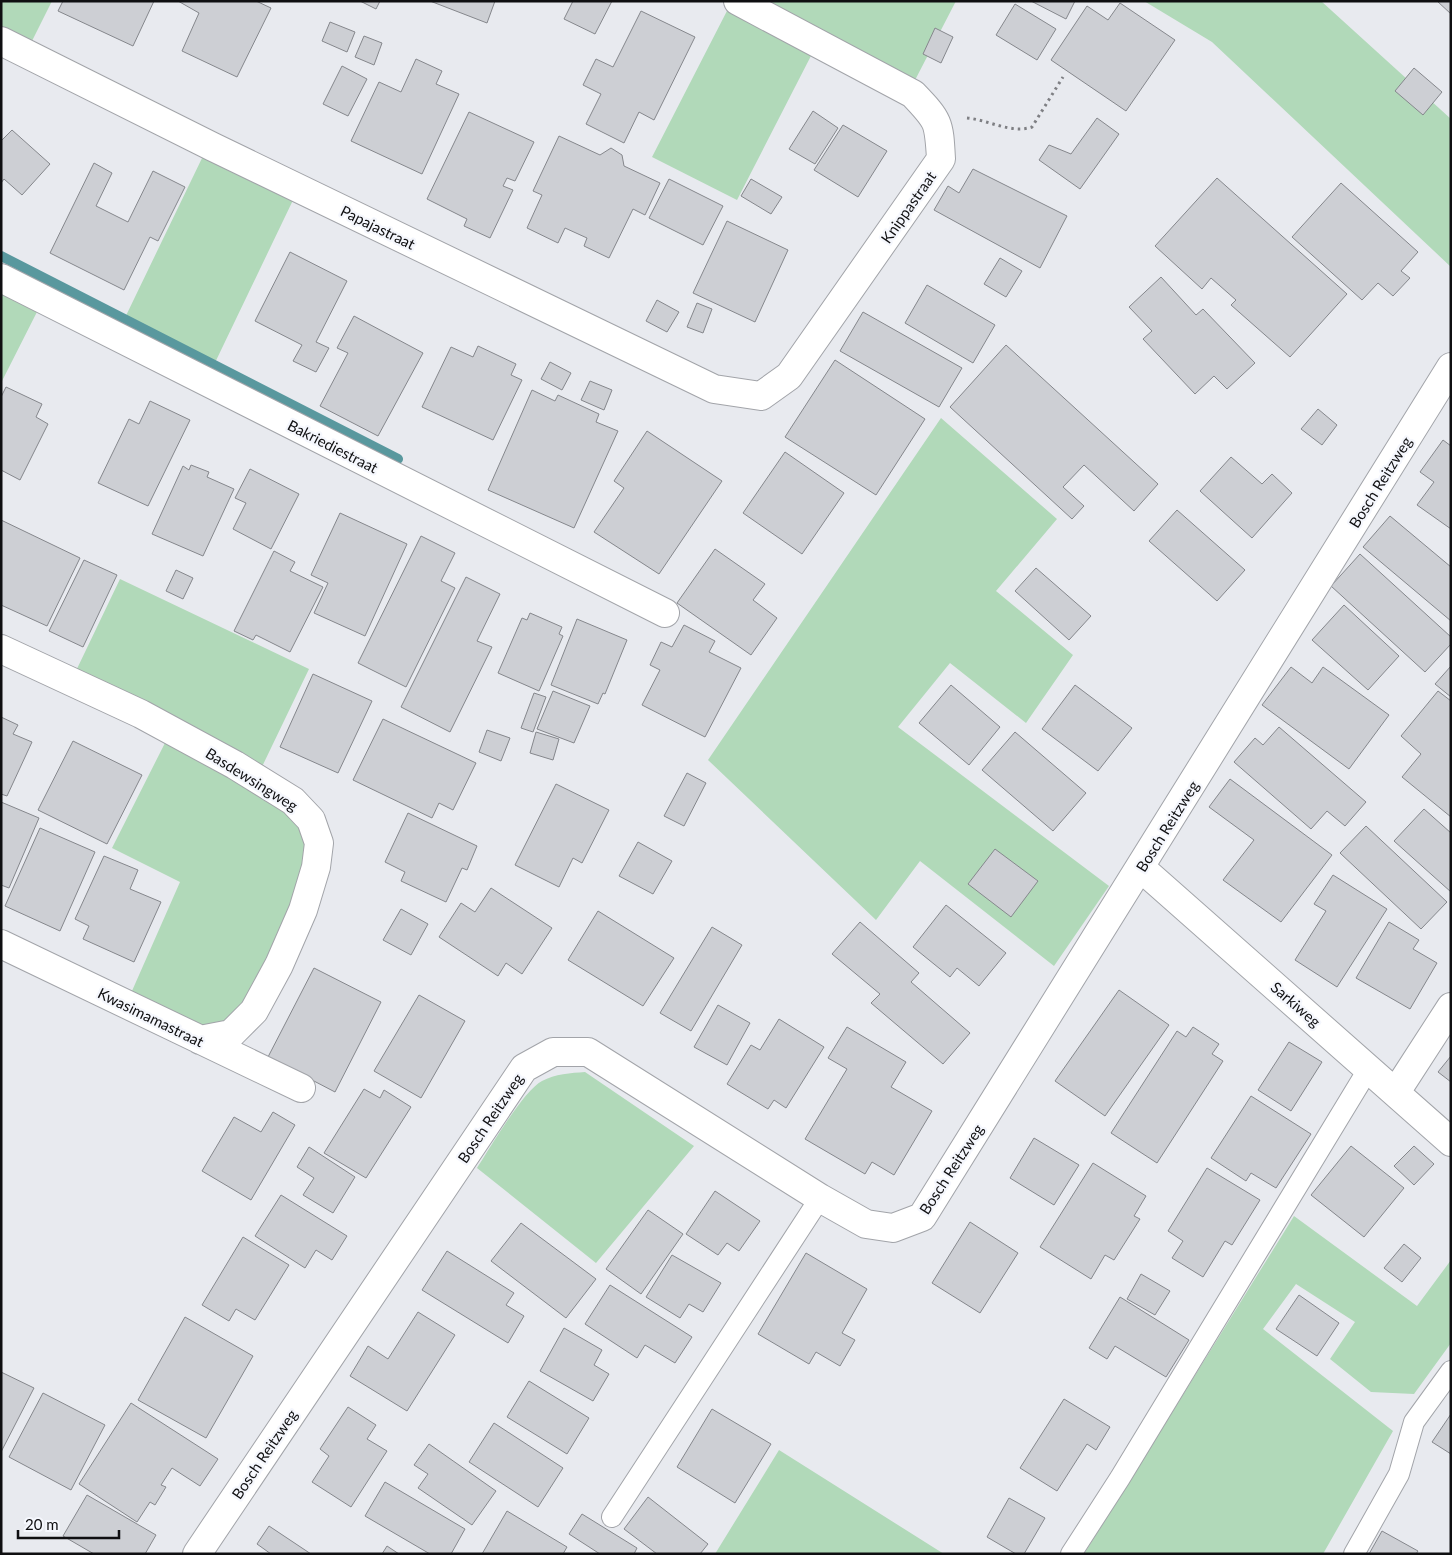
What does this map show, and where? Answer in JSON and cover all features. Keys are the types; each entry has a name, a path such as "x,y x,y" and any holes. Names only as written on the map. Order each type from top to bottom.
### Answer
{"street":[{"path":"738,1 913,94 934,115"},
{"name":"Papajastraat","path":"1,41 213,147 714,389 761,396"},
{"name":"Knippastraat","path":"761,396 790,376 941,159 938,127 934,115"},
{"name":"Bakriediestraat","path":"1,278 665,613"},
{"name":"Bosch Reitzweg","path":"197,1554 524,1068 553,1052 588,1052 820,1198 866,1224 893,1228 922,1217 1141,868 1451,367"},
{"name":"Basdewsingweg","path":"1,649 141,714 235,765 293,801 311,820 319,843 316,867 303,910 279,965 254,1011 231,1034 200,1040"},
{"name":"Sarkiweg","path":"1141,868 1451,1142"},
{"name":"Kwasimamastraat","path":"1,944 301,1088"},
{"path":"1396,1092 1451,1007"}],"lane":[{"path":"1071,1554 1120,1478 1369,1068"},
{"path":"612,1517 820,1198"},
{"path":"1354,1554 1399,1474 1414,1422 1451,1371"}],"path":[{"path":"934,115 975,119 1016,129 1032,127 1063,77"}],"green space":[{"path":"1,1 52,1 31,43 1,28"},
{"path":"757,1 956,1 913,84"},
{"path":"1144,1 1321,1 1451,119 1451,267 1212,42"},
{"path":"729,7 814,50 737,200 652,157"},
{"path":"204,154 295,196 211,371 121,326"},
{"path":"1,286 40,306 1,383"},
{"path":"941,418 1057,519 996,591 1073,655 1026,723 950,663 898,727 1109,886 1054,966 920,861 876,920 708,760"},
{"path":"120,579 309,669 259,773 74,675"},
{"path":"168,737 267,793 304,829 308,868 247,1006 212,1030 128,1000 180,882 112,848"},
{"path":"585,1072 694,1146 596,1263 477,1168 507,1121 534,1087 552,1077"},
{"path":"1294,1216 1417,1306 1451,1260 1451,1343 1414,1394 1371,1392 1330,1359 1355,1322 1296,1284 1263,1329 1393,1431 1323,1554 1084,1554"},
{"path":"779,1450 944,1554 715,1554"}],"building":[{"path":"63,1 154,1 133,46 58,11"},
{"path":"178,1 256,1 271,8 237,77 182,51 199,13"},
{"path":"360,1 380,1 376,9"},
{"path":"430,1 495,1 487,23"},
{"path":"573,1 612,1 595,34 564,19"},
{"path":"1031,1 1075,1 1066,19"},
{"path":"1437,1 1451,1 1451,14"},
{"path":"1120,3 1175,40 1126,111 1051,60 1087,6 1108,20"},
{"path":"1015,4 1056,29 1037,60 996,35"},
{"path":"641,11 695,37 654,120 639,112 624,143 586,124 601,94 583,85 596,59 613,67"},
{"path":"330,22 355,32 347,52 322,41"},
{"path":"935,28 953,37 941,63 923,54"},
{"path":"364,36 382,43 374,65 355,57"},
{"path":"416,59 442,71 436,84 459,94 422,174 351,141 379,82 401,92"},
{"path":"342,66 367,79 348,116 323,104"},
{"path":"1414,68 1442,92 1423,115 1395,91"},
{"path":"813,111 838,128 815,164 789,149"},
{"path":"469,112 534,142 515,181 507,178 503,186 513,190 490,238 464,226 467,219 427,199"},
{"path":"1097,118 1119,134 1080,189 1039,160 1049,145 1071,154"},
{"path":"843,125 887,151 858,197 814,170"},
{"path":"12,130 50,164 22,195 4,179 1,183 1,141"},
{"path":"559,136 600,155 611,148 622,155 624,166 660,183 645,215 633,209 609,258 584,246 587,238 565,228 558,243 527,228 542,195 533,191"},
{"path":"94,163 112,173 96,206 128,222 153,171 185,187 158,241 150,237 124,290 50,253"},
{"path":"973,169 1067,216 1040,268 934,210 948,186 959,193"},
{"path":"1217,178 1347,294 1290,357 1231,305 1236,300 1211,278 1202,289 1155,246"},
{"path":"669,179 723,206 703,245 649,218"},
{"path":"751,179 782,197 771,214 741,196"},
{"path":"1341,183 1418,252 1401,271 1410,278 1393,296 1378,283 1362,300 1292,237"},
{"path":"727,221 788,250 755,322 693,293"},
{"path":"290,252 347,281 316,342 329,348 316,372 293,361 302,345 255,321"},
{"path":"1000,258 1022,271 1006,297 984,284"},
{"path":"1161,277 1196,315 1203,309 1255,363 1227,389 1214,376 1195,394 1143,339 1152,331 1129,307"},
{"path":"927,285 995,325 973,363 905,323"},
{"path":"657,300 679,312 667,332 646,321"},
{"path":"697,303 712,309 703,333 687,327"},
{"path":"863,312 962,368 939,407 840,351"},
{"path":"354,316 423,353 378,436 320,406 348,353 337,348"},
{"path":"1006,345 1158,484 1134,511 1084,465 1063,487 1084,506 1072,519 950,407"},
{"path":"478,346 516,364 511,375 522,380 493,440 422,407 451,347 473,357"},
{"path":"835,360 925,419 876,495 785,437"},
{"path":"550,362 571,373 562,390 541,379"},
{"path":"590,381 612,390 604,410 581,400"},
{"path":"6,387 42,404 36,417 48,424 20,480 1,470 1,397"},
{"path":"532,390 555,401 558,395 599,414 596,422 618,431 574,528 488,490"},
{"path":"150,401 190,420 148,506 98,483 129,419 139,424"},
{"path":"1318,409 1337,425 1322,445 1301,429"},
{"path":"647,431 722,481 659,574 594,532 624,488 614,481"},
{"path":"1443,440 1451,446 1451,529 1417,505 1434,482 1420,472"},
{"path":"785,452 844,493 802,554 743,513"},
{"path":"1231,457 1262,484 1272,474 1292,493 1252,538 1200,491"},
{"path":"191,465 209,472 207,477 234,489 203,556 152,534 183,466 189,470"},
{"path":"250,469 299,494 271,549 233,529 246,503 235,498"},
{"path":"1177,510 1245,570 1217,601 1149,541"},
{"path":"340,513 407,544 365,636 314,613 328,583 311,575"},
{"path":"1390,516 1451,567 1451,621 1363,547"},
{"path":"1,520 80,558 47,626 1,605"},
{"path":"421,536 455,553 441,581 455,588 406,687 358,663"},
{"path":"715,549 765,584 753,600 777,618 751,655 677,603"},
{"path":"274,551 295,562 290,571 323,587 290,652 256,635 253,640 234,631"},
{"path":"1360,554 1451,637 1451,644 1425,672 1331,586"},
{"path":"84,560 117,575 83,647 49,631"},
{"path":"1036,568 1091,616 1069,640 1015,591"},
{"path":"176,570 193,578 183,599 166,591"},
{"path":"466,577 500,594 477,641 492,647 450,732 401,707"},
{"path":"1344,605 1399,656 1368,690 1312,640"},
{"path":"530,613 562,627 559,634 563,636 539,691 498,673 522,618 527,620"},
{"path":"577,619 627,640 605,694 603,693 598,704 551,685"},
{"path":"684,625 715,641 709,652 741,668 705,737 642,705 660,670 650,665 661,642 672,647"},
{"path":"1451,666 1451,697 1435,684"},
{"path":"1291,667 1312,683 1323,667 1389,715 1349,769 1262,705"},
{"path":"313,674 372,701 338,773 280,747"},
{"path":"951,685 1000,727 969,765 919,723"},
{"path":"1075,685 1132,728 1098,771 1042,729"},
{"path":"553,691 590,706 574,743 537,729"},
{"path":"1438,691 1451,701 1451,817 1402,777 1421,754 1401,736"},
{"path":"534,693 546,697 533,732 521,728"},
{"path":"1,717 18,725 13,734 32,742 7,796 1,794"},
{"path":"383,719 476,763 453,810 439,803 432,818 353,780"},
{"path":"1279,727 1366,802 1345,826 1327,811 1311,829 1234,762 1255,738 1263,745"},
{"path":"487,730 510,738 501,761 479,752"},
{"path":"536,732 559,739 553,760 530,753"},
{"path":"1015,732 1086,793 1053,831 982,770"},
{"path":"73,741 142,775 107,844 38,810"},
{"path":"687,773 706,783 684,826 664,816"},
{"path":"1230,779 1332,855 1281,922 1223,880 1254,840 1209,807"},
{"path":"556,784 609,810 582,863 573,858 559,887 515,865"},
{"path":"1,802 39,818 9,888 1,885"},
{"path":"1424,809 1451,833 1451,892 1394,841"},
{"path":"408,813 477,846 467,870 462,868 446,902 401,881 405,872 385,862"},
{"path":"1366,826 1447,902 1421,929 1340,853"},
{"path":"40,828 95,852 60,931 5,906"},
{"path":"638,842 672,861 653,894 619,876"},
{"path":"995,849 1038,881 1011,917 968,884"},
{"path":"104,856 138,870 130,889 161,902 134,962 83,939 89,926 75,919"},
{"path":"1333,875 1387,909 1337,987 1295,960 1326,911 1314,904"},
{"path":"491,888 552,928 522,974 506,963 498,976 439,937 461,903 475,912"},
{"path":"946,905 1006,953 979,986 957,968 950,977 913,947"},
{"path":"401,909 428,924 411,955 383,940"},
{"path":"598,911 674,958 643,1006 568,960"},
{"path":"860,922 919,973 911,982 970,1033 943,1064 871,1003 880,994 832,954"},
{"path":"1389,922 1419,940 1413,949 1437,963 1410,1009 1356,978"},
{"path":"712,927 742,945 691,1031 660,1013"},
{"path":"314,968 381,1002 335,1092 268,1057"},
{"path":"1119,990 1169,1025 1105,1116 1055,1081"},
{"path":"419,995 465,1021 421,1098 374,1071"},
{"path":"718,1005 750,1023 727,1065 694,1047"},
{"path":"779,1019 824,1047 786,1108 774,1100 768,1109 727,1084 751,1045 760,1050"},
{"path":"847,1027 906,1062 891,1087 932,1111 894,1175 872,1162 865,1174 805,1139 847,1069 828,1058"},
{"path":"1193,1027 1219,1044 1212,1054 1223,1061 1157,1163 1111,1133 1177,1031 1186,1037"},
{"path":"1289,1042 1322,1062 1291,1111 1258,1090"},
{"path":"1451,1056 1451,1082 1438,1072"},
{"path":"364,1089 380,1098 384,1090 411,1107 366,1178 324,1153"},
{"path":"1251,1096 1311,1134 1276,1188 1251,1173 1246,1181 1211,1158"},
{"path":"273,1112 295,1125 251,1200 202,1171 234,1117 261,1132"},
{"path":"1034,1138 1079,1165 1054,1205 1010,1178"},
{"path":"1351,1146 1404,1188 1364,1237 1311,1195"},
{"path":"1414,1146 1434,1164 1414,1185 1394,1166"},
{"path":"309,1147 355,1177 333,1213 303,1195 314,1178 297,1167"},
{"path":"1093,1163 1146,1196 1134,1216 1140,1219 1114,1260 1105,1255 1091,1279 1040,1247"},
{"path":"1207,1168 1260,1200 1232,1245 1225,1241 1203,1277 1172,1258 1183,1241 1168,1231"},
{"path":"715,1191 760,1221 739,1251 727,1243 718,1255 686,1234"},
{"path":"281,1195 347,1236 332,1260 316,1250 305,1268 255,1236"},
{"path":"648,1210 683,1234 641,1294 606,1269"},
{"path":"970,1222 1018,1253 980,1313 932,1283"},
{"path":"521,1223 596,1279 566,1318 491,1261"},
{"path":"243,1237 289,1265 255,1320 236,1309 229,1321 202,1305"},
{"path":"1404,1244 1421,1258 1402,1282 1384,1268"},
{"path":"447,1251 514,1293 506,1305 524,1316 508,1343 422,1290"},
{"path":"806,1253 867,1289 842,1333 855,1340 840,1366 816,1352 809,1364 758,1334"},
{"path":"672,1255 721,1283 703,1312 689,1304 680,1318 646,1297"},
{"path":"1141,1274 1170,1291 1155,1315 1127,1299"},
{"path":"610,1285 692,1337 675,1363 645,1345 637,1358 585,1324"},
{"path":"1299,1295 1339,1323 1317,1356 1276,1329"},
{"path":"1120,1297 1189,1340 1166,1377 1115,1346 1107,1359 1089,1348"},
{"path":"418,1312 455,1335 407,1411 350,1376 368,1346 388,1359"},
{"path":"185,1317 253,1356 206,1438 138,1400"},
{"path":"564,1328 602,1350 594,1365 609,1374 593,1401 540,1371"},
{"path":"1,1372 34,1388 1,1452"},
{"path":"529,1381 589,1418 567,1454 507,1417"},
{"path":"43,1393 105,1425 71,1490 9,1457"},
{"path":"1064,1399 1110,1427 1096,1450 1087,1444 1057,1491 1020,1468"},
{"path":"131,1403 218,1459 200,1486 172,1468 161,1485 166,1487 155,1505 150,1502 137,1522 79,1484"},
{"path":"348,1407 376,1425 367,1439 387,1451 351,1507 312,1482 329,1456 320,1449"},
{"path":"712,1409 771,1444 735,1503 677,1467"},
{"path":"1451,1414 1451,1454 1432,1442"},
{"path":"494,1423 563,1468 538,1507 469,1462"},
{"path":"429,1444 496,1491 472,1525 418,1488 428,1474 414,1465"},
{"path":"385,1482 465,1529 451,1554 430,1554 365,1516"},
{"path":"87,1495 156,1535 145,1554 94,1554 63,1536"},
{"path":"648,1497 708,1544 700,1554 657,1554 624,1529"},
{"path":"1009,1498 1045,1518 1024,1554 1016,1554 987,1537"},
{"path":"507,1511 567,1547 563,1554 482,1554"},
{"path":"582,1514 637,1548 634,1554 600,1554 569,1534"},
{"path":"269,1526 311,1554 271,1554 257,1544"},
{"path":"1382,1531 1418,1551 1416,1554 1369,1554"},
{"path":"387,1546 399,1554 382,1554"}],"waterway":[{"path":"1,256 398,459"}]}
